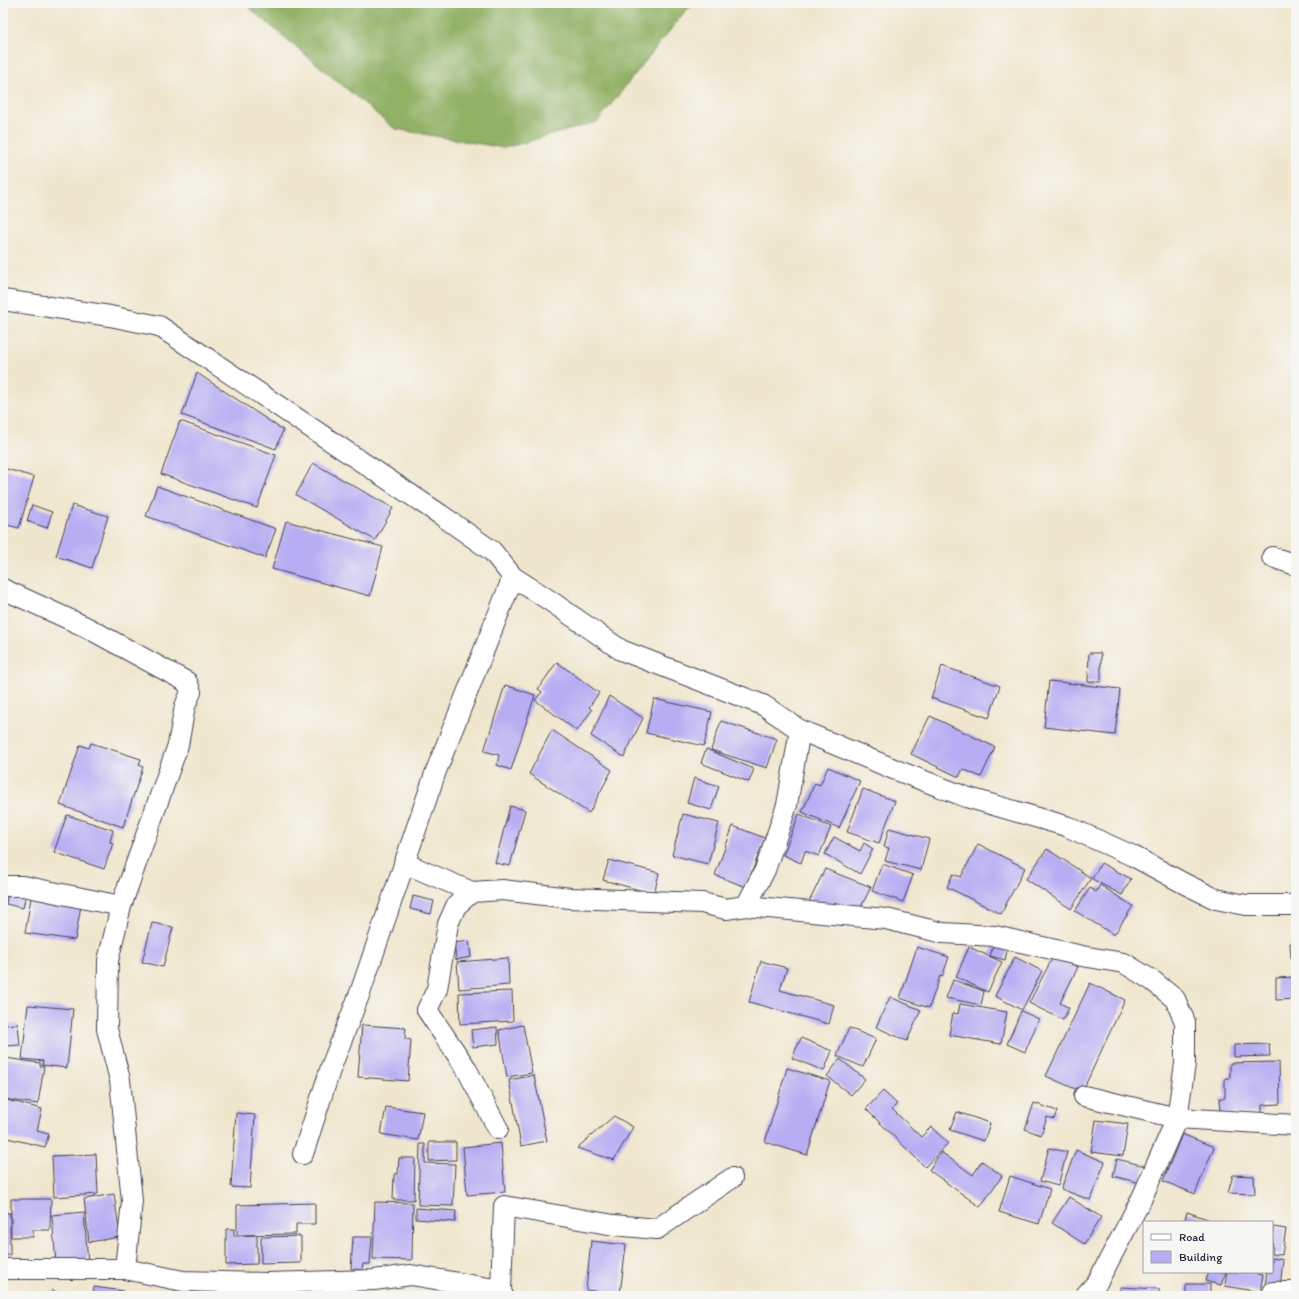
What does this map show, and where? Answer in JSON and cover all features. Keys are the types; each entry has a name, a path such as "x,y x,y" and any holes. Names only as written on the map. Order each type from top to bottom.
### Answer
{"street":[{"path":"3,300 110,316 159,326 492,550 513,577 621,650 763,705 800,730 896,770 966,797 1066,826 1133,856 1216,899 1246,905 1296,906"},
{"path":"1272,557 1296,565"},
{"path":"303,1154 330,1067 360,993 436,771 513,577"},
{"path":"3,589 86,627 187,682 191,692 185,706 178,745 121,906 108,961 107,1029 120,1080 132,1201 125,1269"},
{"path":"746,906 765,870 787,805 800,730"},
{"path":"404,863 472,892 502,890 570,898 702,904 726,910 746,906 886,919 942,933 995,936 1082,956 1124,963 1153,981 1175,999 1185,1022 1185,1064 1177,1118 1141,1200 1098,1281 1085,1296"},
{"path":"3,886 23,886 121,906"},
{"path":"472,892 456,906 448,924 437,989 428,1010 466,1068 498,1129"},
{"path":"1084,1096 1177,1118 1296,1125"},
{"path":"3,1269 125,1269 183,1281 281,1282 374,1280 412,1276 502,1293 504,1206 614,1225 657,1229 732,1178"},
{"path":"1272,1296 1273,1292 1296,1292"}],"green space":[{"path":"242,3 697,3 686,10 597,122 504,148 395,129"}],"building":[{"path":"197,373 283,430 276,449 182,415"},
{"path":"180,421 276,455 257,508 161,474"},
{"path":"313,463 393,508 375,540 296,495"},
{"path":"3,468 34,477 19,528 3,524"},
{"path":"157,486 276,529 265,558 146,516"},
{"path":"32,505 52,512 47,528 27,521"},
{"path":"72,505 108,516 92,568 56,556"},
{"path":"286,521 383,547 370,596 272,569"},
{"path":"1089,653 1101,653 1101,682 1088,682"},
{"path":"557,662 599,693 589,707 592,710 577,731 535,700 542,692 538,689"},
{"path":"942,666 1000,686 989,718 931,698"},
{"path":"1049,681 1120,689 1115,735 1044,727"},
{"path":"505,685 535,695 511,770 497,765 499,755 484,751"},
{"path":"609,696 643,718 624,757 591,736"},
{"path":"654,699 712,712 704,746 646,733"},
{"path":"930,716 995,747 981,777 963,769 959,777 911,754"},
{"path":"721,721 777,739 767,768 711,750"},
{"path":"552,730 612,770 589,813 529,774"},
{"path":"91,743 141,759 139,765 143,767 123,827 60,805 80,745 89,748"},
{"path":"706,749 754,769 749,782 701,763"},
{"path":"828,767 860,781 839,828 802,812 815,783 820,785"},
{"path":"694,778 719,786 711,810 687,803"},
{"path":"863,789 895,801 879,843 847,832"},
{"path":"510,806 525,810 510,866 495,863"},
{"path":"683,814 719,823 708,864 672,855"},
{"path":"799,814 831,827 819,856 805,851 801,863 783,855"},
{"path":"67,815 113,830 110,842 113,843 104,869 54,852"},
{"path":"733,826 765,838 746,887 715,875"},
{"path":"889,828 929,839 921,870 885,861 889,848 884,847"},
{"path":"834,837 860,851 864,843 873,849 860,874 825,854"},
{"path":"978,844 1025,868 1001,914 947,887 953,874 961,877"},
{"path":"1047,849 1091,878 1071,909 1026,879"},
{"path":"609,860 659,873 654,894 603,880"},
{"path":"1101,863 1131,879 1122,895 1092,879"},
{"path":"882,864 913,875 903,902 872,891"},
{"path":"825,869 871,887 857,915 808,904"},
{"path":"1100,885 1133,906 1114,935 1075,911 1090,888 1096,892"},
{"path":"8,891 26,894 23,908 6,904"},
{"path":"413,896 434,901 431,914 410,909"},
{"path":"31,898 81,905 75,940 25,933"},
{"path":"152,923 173,927 163,967 142,962"},
{"path":"469,941 471,957 456,960 454,943"},
{"path":"994,943 1008,946 1005,960 990,956"},
{"path":"1290,943 1296,943 1296,958 1291,959"},
{"path":"917,947 949,957 942,977 940,976 929,1008 900,998"},
{"path":"969,947 1002,962 988,992 956,977"},
{"path":"1054,955 1078,967 1060,1003 1069,1008 1063,1020 1029,1003"},
{"path":"1015,957 1042,971 1022,1010 995,996"},
{"path":"508,958 509,985 459,989 457,962"},
{"path":"761,961 787,968 780,990 834,1005 829,1024 749,1002"},
{"path":"1296,977 1296,999 1276,1000 1276,978"},
{"path":"953,980 984,991 981,1005 946,998"},
{"path":"1090,983 1125,1000 1082,1092 1046,1076"},
{"path":"512,991 513,1021 460,1024 459,993"},
{"path":"890,997 921,1010 907,1041 876,1027"},
{"path":"960,1004 1007,1012 1001,1044 949,1035 953,1013 958,1014"},
{"path":"28,1005 73,1009 67,1068 42,1065 43,1061 22,1059"},
{"path":"1021,1011 1039,1019 1025,1052 1007,1044"},
{"path":"18,1024 20,1045 4,1046 3,1025"},
{"path":"362,1025 406,1028 405,1039 411,1040 408,1081 358,1077"},
{"path":"523,1025 532,1073 507,1077 499,1030"},
{"path":"497,1027 498,1044 473,1047 471,1030"},
{"path":"849,1028 876,1039 863,1067 837,1056"},
{"path":"801,1038 832,1051 824,1071 792,1058"},
{"path":"1269,1044 1270,1056 1234,1057 1234,1045"},
{"path":"5,1058 40,1063 40,1066 44,1066 38,1104 3,1099 3,1070"},
{"path":"840,1059 865,1079 851,1095 827,1076"},
{"path":"1279,1062 1280,1104 1262,1105 1262,1113 1221,1114 1220,1098 1225,1098 1225,1078 1230,1078 1230,1063"},
{"path":"787,1068 830,1081 807,1155 765,1142"},
{"path":"534,1075 547,1141 521,1146 509,1080"},
{"path":"883,1091 897,1104 892,1109 921,1137 931,1127 948,1143 925,1167 866,1109"},
{"path":"3,1099 42,1109 37,1131 49,1134 45,1147 3,1137"},
{"path":"1034,1103 1057,1111 1054,1119 1047,1117 1041,1135 1025,1129"},
{"path":"386,1107 423,1112 418,1140 381,1134"},
{"path":"957,1112 990,1123 984,1141 950,1130"},
{"path":"236,1113 255,1115 250,1188 231,1187"},
{"path":"614,1116 633,1127 614,1160 577,1148"},
{"path":"1096,1120 1128,1124 1123,1156 1091,1152"},
{"path":"1182,1134 1214,1147 1195,1194 1163,1181"},
{"path":"429,1142 456,1142 456,1160 429,1161"},
{"path":"501,1143 505,1192 467,1195 463,1147"},
{"path":"420,1144 425,1144 425,1163 455,1164 453,1206 418,1205"},
{"path":"1049,1148 1067,1152 1058,1186 1040,1181"},
{"path":"1076,1150 1105,1162 1090,1200 1061,1189"},
{"path":"941,1152 973,1175 982,1161 1002,1176 980,1207 929,1170"},
{"path":"96,1154 98,1194 54,1197 52,1156"},
{"path":"399,1158 415,1158 414,1200 393,1200 394,1174 398,1174"},
{"path":"1117,1159 1145,1166 1140,1183 1113,1176"},
{"path":"1233,1175 1254,1176 1255,1194 1228,1193"},
{"path":"1010,1176 1050,1189 1039,1224 999,1212"},
{"path":"114,1194 120,1237 89,1242 84,1199"},
{"path":"1069,1197 1101,1217 1084,1244 1052,1223"},
{"path":"11,1199 51,1199 50,1230 33,1230 33,1237 11,1237"},
{"path":"375,1202 413,1203 412,1260 373,1259"},
{"path":"315,1203 315,1224 296,1224 296,1234 237,1235 237,1205"},
{"path":"416,1208 456,1211 455,1222 416,1219"},
{"path":"84,1212 88,1263 56,1265 52,1215"},
{"path":"1187,1212 1213,1221 1184,1221"},
{"path":"3,1213 10,1213 10,1255 3,1255"},
{"path":"1273,1227 1286,1229 1282,1255 1273,1254"},
{"path":"226,1229 234,1229 234,1236 257,1235 257,1264 226,1265"},
{"path":"301,1236 301,1263 261,1264 261,1237"},
{"path":"353,1237 372,1237 370,1264 363,1264 362,1270 351,1269"},
{"path":"591,1241 626,1245 620,1294 586,1290"},
{"path":"1273,1258 1283,1260 1280,1287 1265,1286 1267,1273 1273,1273"},
{"path":"1208,1273 1226,1273 1221,1285 1205,1281"},
{"path":"1227,1273 1251,1273 1263,1275 1260,1292 1225,1286"},
{"path":"1186,1284 1210,1284 1210,1296 1186,1296"},
{"path":"94,1287 123,1291 122,1296 93,1296"},
{"path":"1120,1287 1159,1289 1159,1296 1120,1296"},
{"path":"175,1289 197,1293 196,1296 174,1296"},
{"path":"52,1290 66,1296 50,1296"}]}
